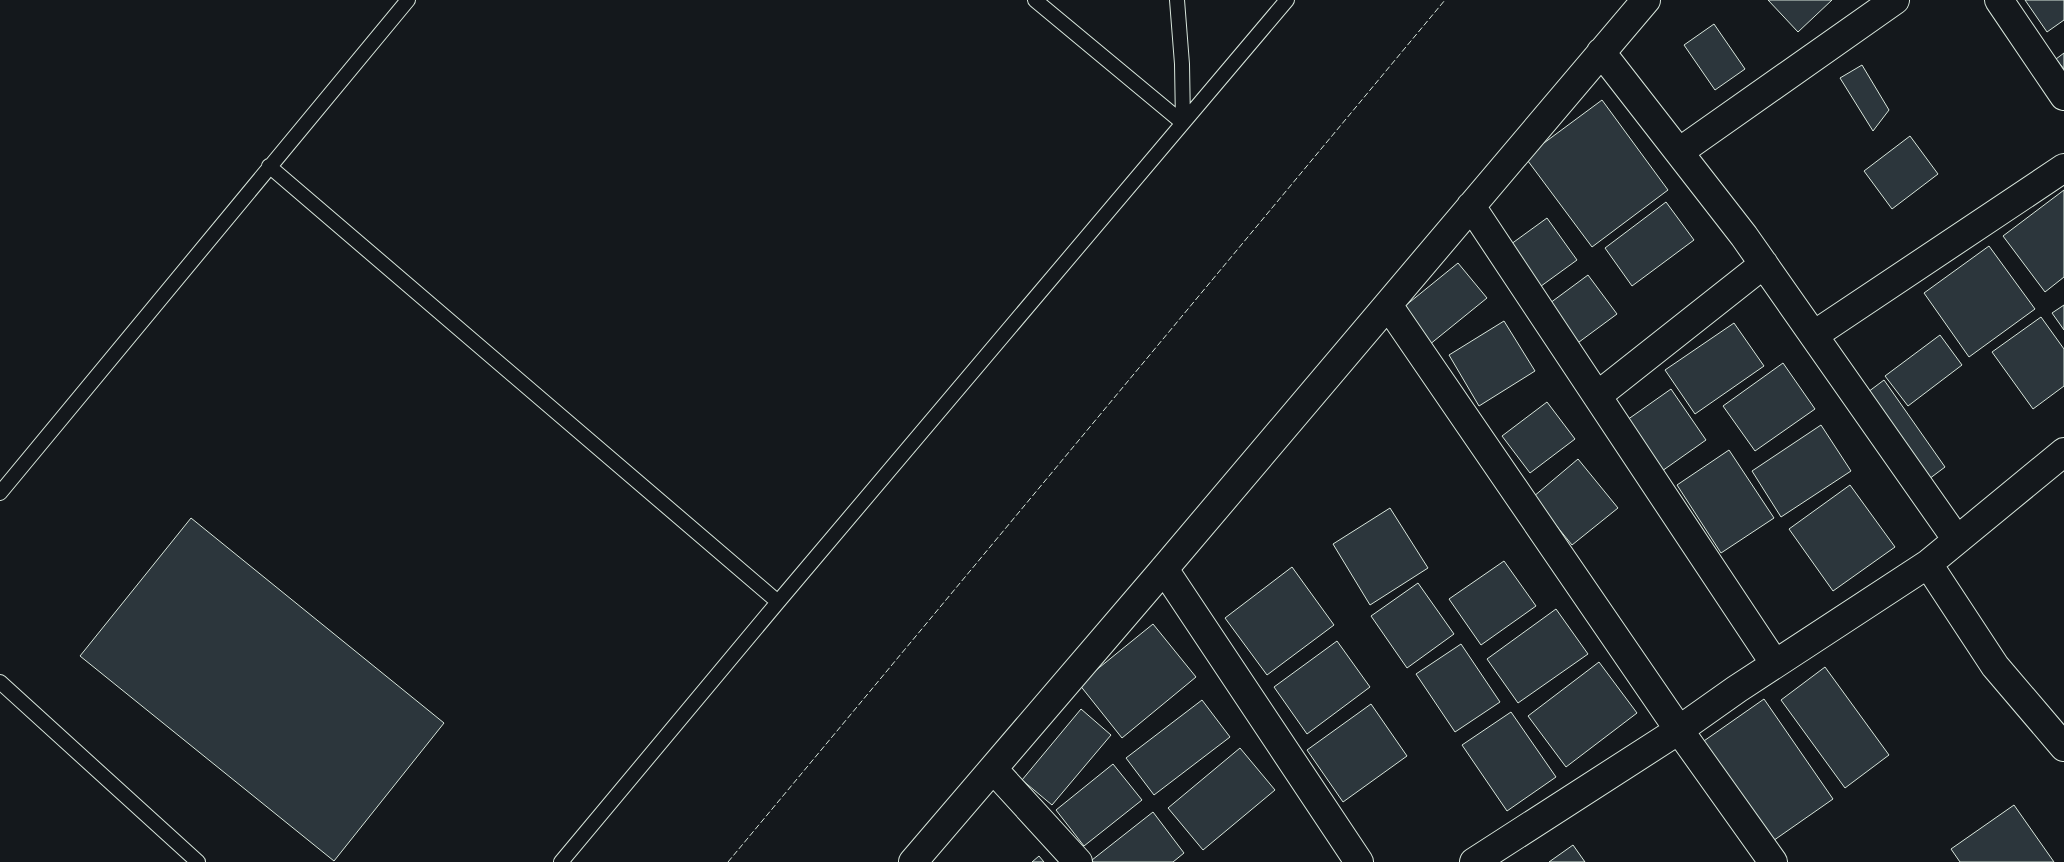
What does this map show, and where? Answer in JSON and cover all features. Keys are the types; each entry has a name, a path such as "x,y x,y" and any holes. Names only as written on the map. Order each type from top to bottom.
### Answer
{"street":[{"path":"913,862 1646,0"},
{"path":"1679,152 1895,0"},
{"path":"1999,0 2064,96"},
{"path":"1601,52 1764,264 1957,540"},
{"path":"1814,335 2064,168"},
{"path":"1471,206 1775,664"},
{"path":"1597,396 1764,264"},
{"path":"1388,305 1679,730 1773,862"},
{"path":"1474,862 1679,730 1775,664 1928,564 2064,452"},
{"path":"1928,564 1995,666 2064,747"},
{"path":"1164,569 1359,862"},
{"path":"993,769 1078,862"}],"lane":[{"path":"0,493 408,0"},
{"path":"1035,0 1183,124"},
{"path":"1177,0 1182,64 1183,124"},
{"path":"561,862 778,602 1287,0"},
{"path":"269,166 778,602"},
{"path":"0,682 198,862"}],"building":[{"path":"1768,0 1832,0 1798,32"},
{"path":"2025,0 2064,0 2064,20 2047,32"},
{"path":"1714,24 1745,69 1715,90 1684,45"},
{"path":"2064,53 2064,69 2056,59"},
{"path":"1862,65 1889,110 1873,131 1840,78"},
{"path":"1602,100 1668,190 1592,247 1525,157"},
{"path":"1910,136 1938,174 1892,209 1864,171"},
{"path":"2064,190 2064,277 2045,292 2003,236"},
{"path":"1666,202 1694,240 1632,286 1605,248"},
{"path":"1547,218 1577,260 1537,289 1507,247"},
{"path":"1989,246 2035,309 1969,357 1924,293"},
{"path":"1458,263 1487,298 1429,345 1400,310"},
{"path":"1588,275 1617,314 1575,345 1546,306"},
{"path":"2064,305 2064,330 2052,313"},
{"path":"2041,317 2064,349 2064,386 2033,409 1992,352"},
{"path":"1504,321 1535,371 1479,406 1449,355"},
{"path":"1734,323 1764,366 1695,414 1665,370"},
{"path":"1940,335 1962,365 1908,406 1885,376"},
{"path":"1783,363 1815,409 1755,451 1723,406"},
{"path":"1884,380 1945,467 1925,482 1864,395"},
{"path":"1671,389 1706,440 1662,471 1627,420"},
{"path":"1547,402 1575,439 1530,473 1502,436"},
{"path":"1821,425 1851,471 1781,517 1752,471"},
{"path":"1729,450 1774,518 1721,553 1677,485"},
{"path":"1578,459 1618,508 1572,545 1533,497"},
{"path":"1850,485 1895,547 1833,591 1789,529"},
{"path":"1390,508 1428,568 1370,605 1333,544"},
{"path":"191,518 444,723 334,861 80,656"},
{"path":"1504,561 1536,606 1481,645 1449,599"},
{"path":"1292,567 1334,625 1267,675 1225,618"},
{"path":"1418,583 1454,634 1407,668 1371,616"},
{"path":"1556,609 1588,654 1518,703 1487,659"},
{"path":"1153,624 1196,677 1122,738 1079,684"},
{"path":"1337,641 1370,687 1307,734 1274,687"},
{"path":"1461,644 1500,702 1455,732 1416,674"},
{"path":"1599,662 1637,713 1566,767 1528,716"},
{"path":"1825,667 1889,755 1845,788 1781,700"},
{"path":"1764,699 1833,799 1770,843 1701,743"},
{"path":"1202,700 1230,737 1154,795 1126,758"},
{"path":"1371,704 1407,756 1343,802 1307,750"},
{"path":"1081,709 1111,735 1052,805 1022,780"},
{"path":"1511,712 1556,777 1507,811 1462,745"},
{"path":"1240,748 1275,790 1203,850 1168,808"},
{"path":"1113,764 1142,800 1084,846 1056,810"},
{"path":"2014,805 2054,862 1960,862 1951,849"},
{"path":"1153,812 1184,853 1173,862 1093,862 1092,860"},
{"path":"1573,845 1585,862 1549,862"},
{"path":"1039,856 1044,862 1032,862"}],"fence":[{"path":"728,862 1445,0"}]}
